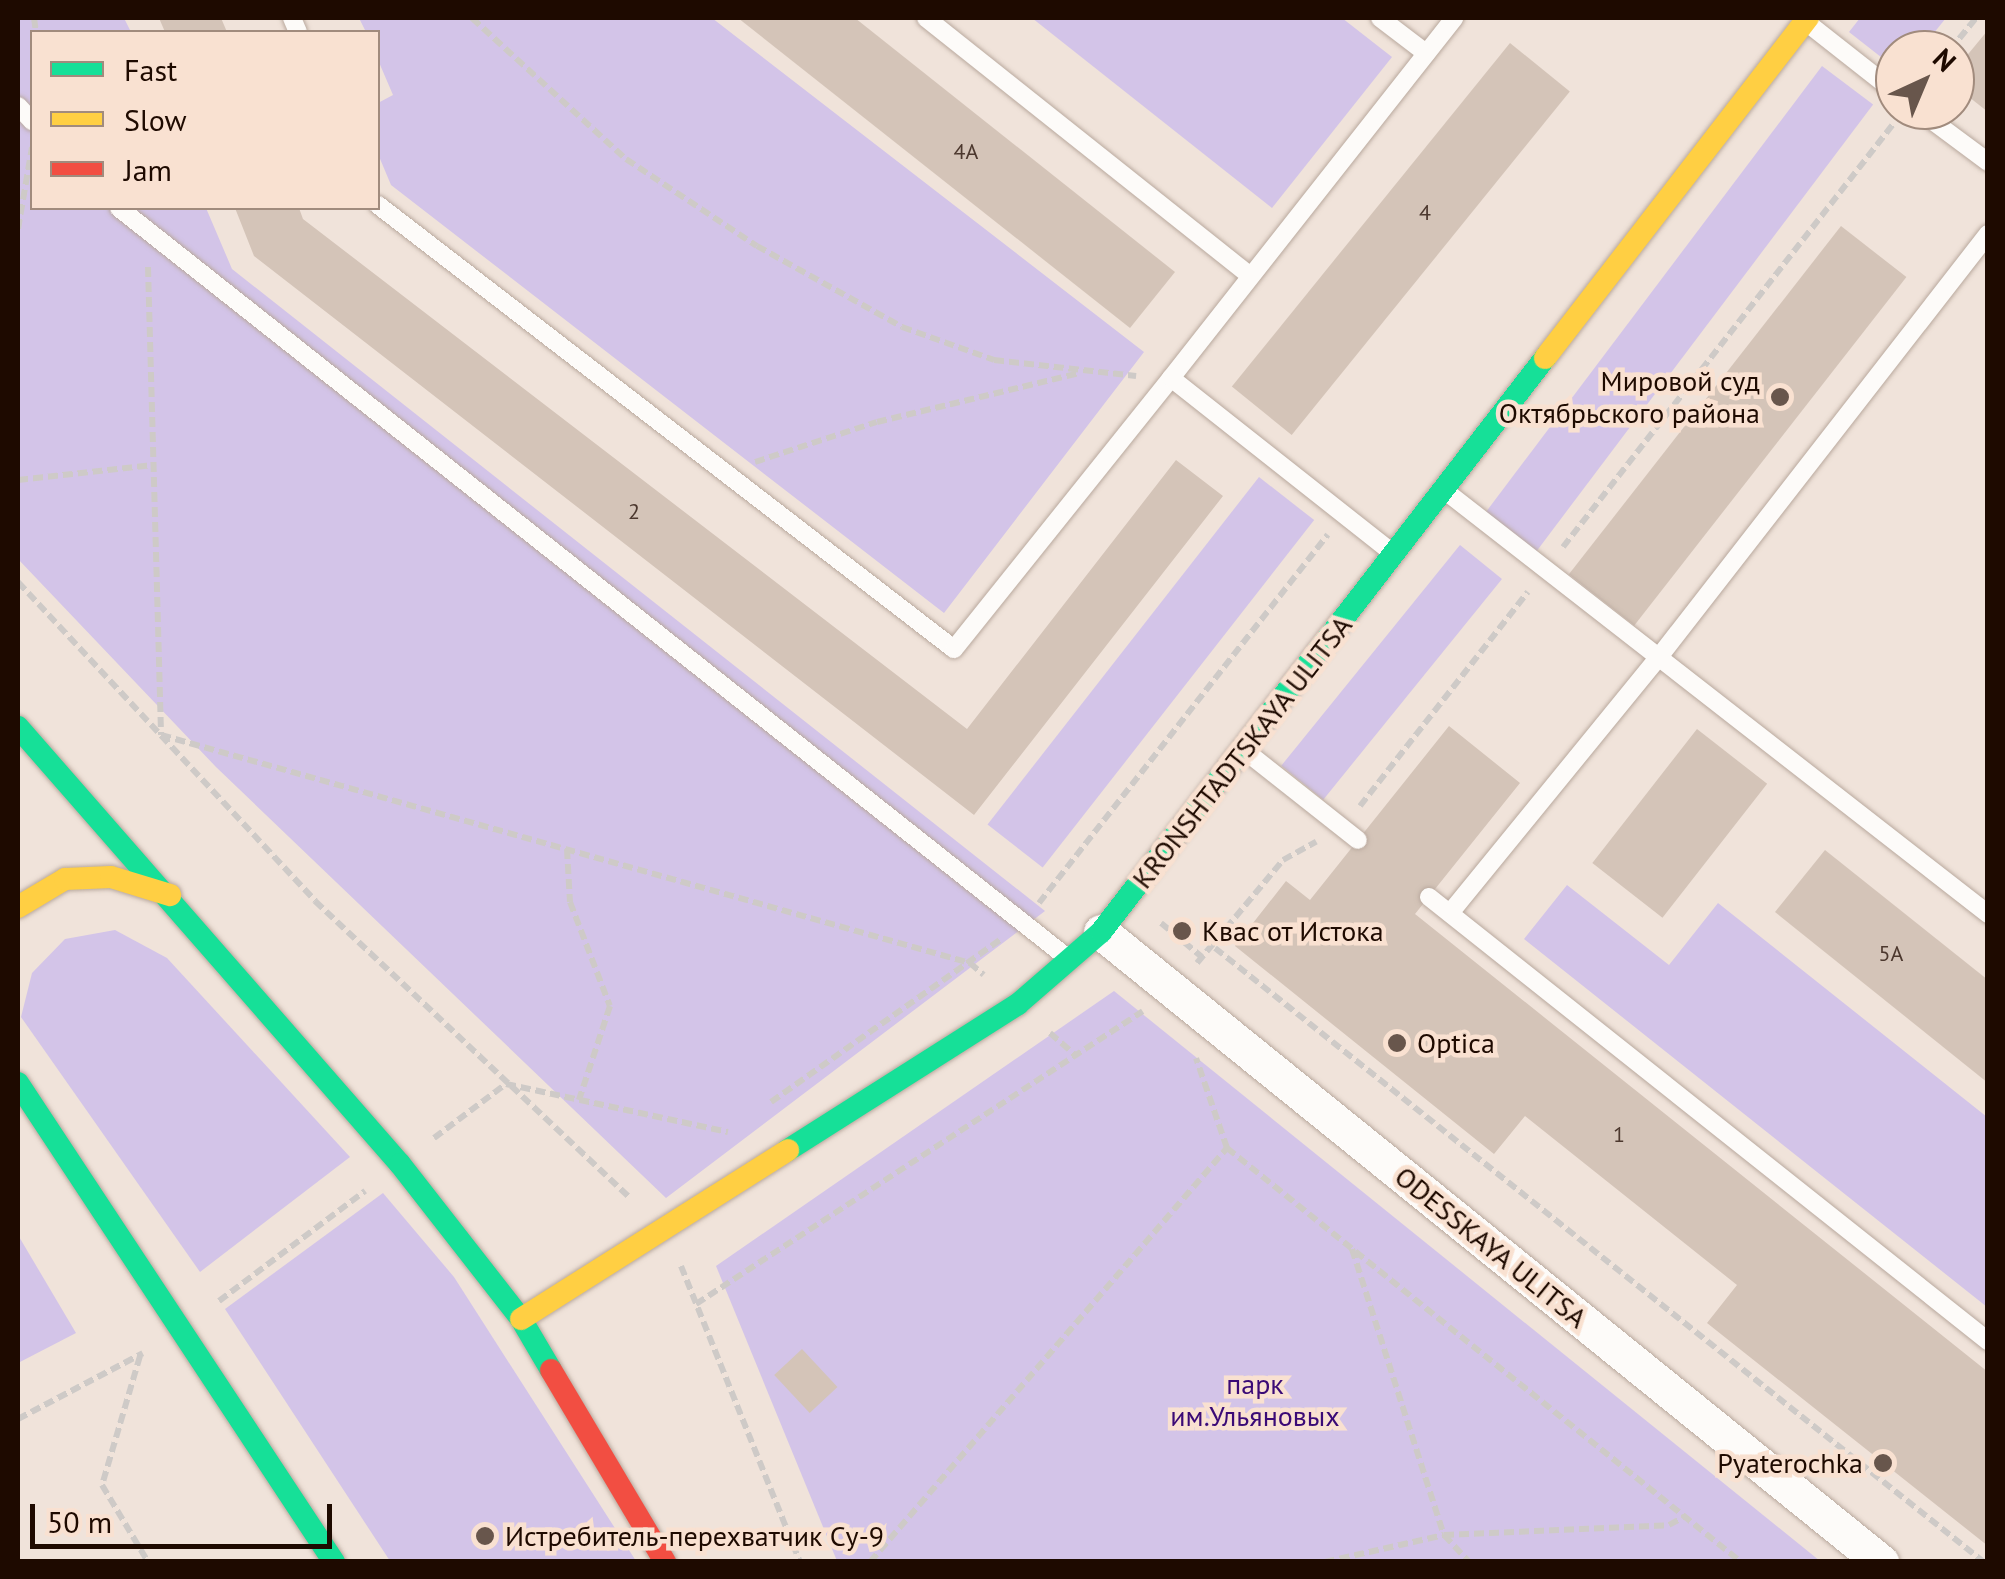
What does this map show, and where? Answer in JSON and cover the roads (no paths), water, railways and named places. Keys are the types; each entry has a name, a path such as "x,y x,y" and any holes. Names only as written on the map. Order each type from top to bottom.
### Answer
{"street":[{"name":"KRONSHTADTSKAYA ULITSA","path":"521,1319 666,1231 1018,1004 1102,932 1807,19"},
{"path":"18,727 170,895 400,1164 521,1319 666,1562"},
{"path":"18,907 65,880 111,878 170,895"},
{"name":"ODESSKAYA ULITSA","path":"1102,932 1881,1562"},
{"path":"18,1083 334,1562"}],"lane":[{"path":"926,18 1250,276"},
{"path":"1380,18 1426,53"},
{"path":"380,207 954,649 1454,18"},
{"path":"1807,19 1875,75"},
{"path":"1945,130 1988,162"},
{"path":"121,210 147,235 1070,959"},
{"path":"1450,913 1660,657 1988,234"},
{"path":"1171,378 1394,554"},
{"path":"1444,490 1988,914"},
{"path":"1243,750 1358,840"},
{"path":"1429,897 1988,1341"}],"place":[{"name":"Мировой суд Октябрьского района","path":"1780,397"},
{"name":"Квас от Истока","path":"1182,931"},
{"name":"Optica","path":"1397,1043"},
{"name":"Pyaterochka","path":"1883,1463"},
{"name":"Истребитель-перехватчик Су-9","path":"485,1536"}],"park label":[{"name":"парк им.Ульяновых","path":"1255,1400"}]}
